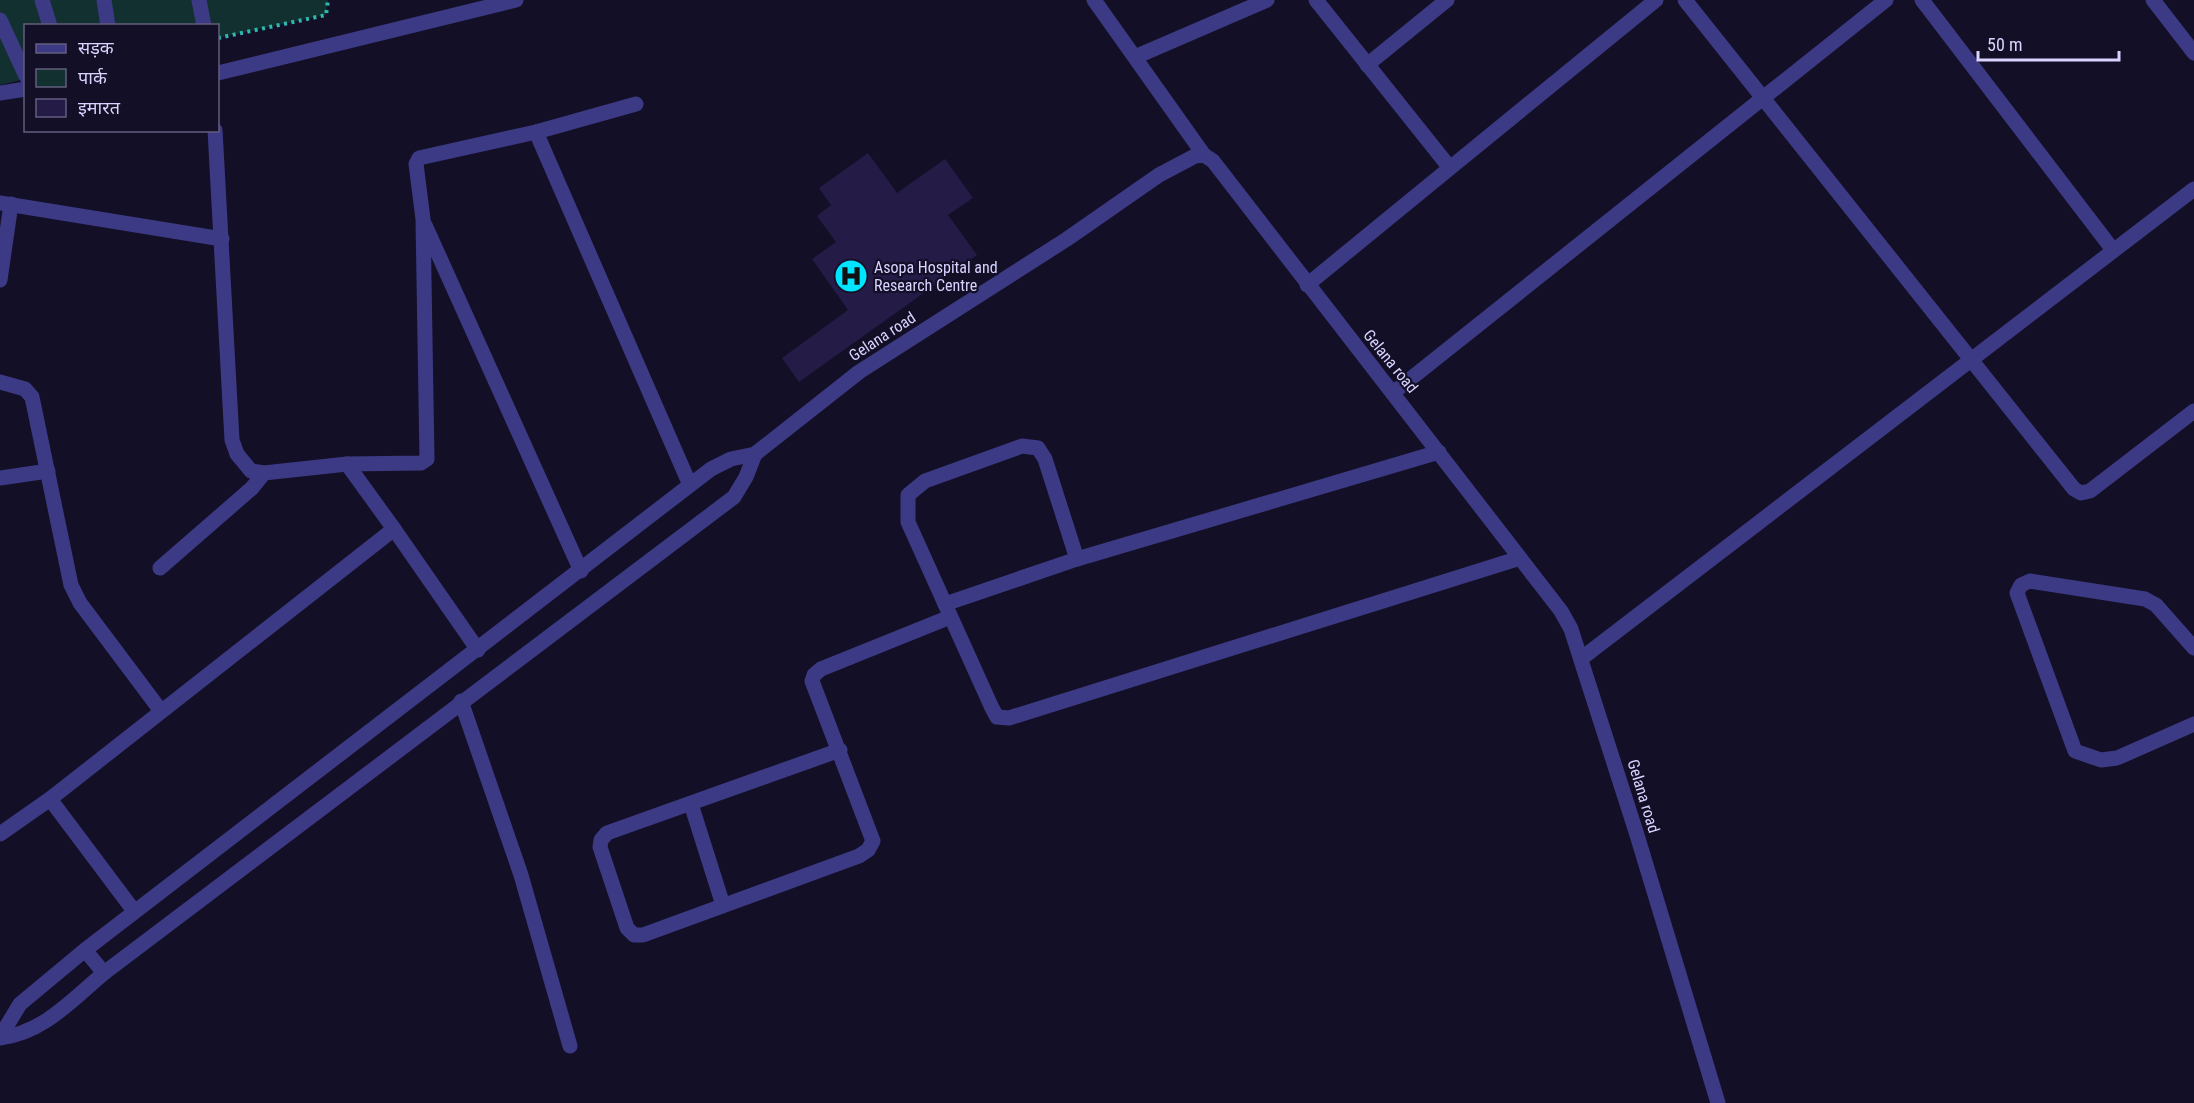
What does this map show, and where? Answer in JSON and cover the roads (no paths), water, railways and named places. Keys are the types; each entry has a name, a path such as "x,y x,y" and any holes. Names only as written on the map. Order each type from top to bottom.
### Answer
{"street":[{"path":"42,0 49,24"},
{"path":"104,0 108,24"},
{"path":"199,0 204,24"},
{"path":"219,73 516,0"},
{"path":"1094,0 1204,155"},
{"path":"1135,57 1267,0"},
{"path":"1317,0 1450,168"},
{"path":"1367,65 1447,0"},
{"path":"1307,285 1656,0"},
{"path":"1685,0 2074,489 2081,493 2090,491 2194,411"},
{"path":"1394,392 1886,0"},
{"path":"1922,0 2113,250"},
{"path":"2153,0 2194,53"},
{"path":"0,20 24,72"},
{"path":"0,93 24,89"},
{"path":"215,132 232,440 237,454 251,471 264,473 347,464 421,463 427,459 423,219 416,164 419,158 536,132 636,104"},
{"path":"536,132 690,485"},
{"name":"Gelana road","path":"755,454 859,372 1067,239 1159,176 1195,156 1204,155 1213,161 1307,285 1394,392 1561,611 1582,658 1719,1103"},
{"path":"1582,658 2194,189"},
{"path":"0,280 5,204 222,239"},
{"path":"423,219 581,571"},
{"path":"0,382 29,392 71,585 85,610 161,711"},
{"path":"1077,559 1045,459 1038,448 1022,446 925,481 908,495 908,522 997,717 1009,718 1520,558"},
{"path":"840,750 607,833 601,840 600,847 627,928 634,936 643,935 859,856 868,850 873,841 840,750 812,681 814,675 821,669 948,610 1077,559 1439,452"},
{"path":"755,454 746,477 734,496 105,973 38,1028 20,1036 0,1038 7,1022 20,1004 134,911 478,650 711,469 731,459 755,454"},
{"path":"347,464 478,650"},
{"path":"0,478 48,471"},
{"path":"160,568 252,488 264,473"},
{"path":"0,834 50,799 394,529"},
{"path":"2194,648 2156,605 2145,599 2030,581 2021,585 2017,593 2075,751 2101,760 2117,758 2194,724"},
{"path":"461,701 520,875 570,1046"},
{"path":"50,799 134,911"},
{"path":"691,804 723,904"},
{"path":"85,950 105,973"}],"place":[{"name":"Asopa Hospital and Research Centre","path":"851,276"}]}
